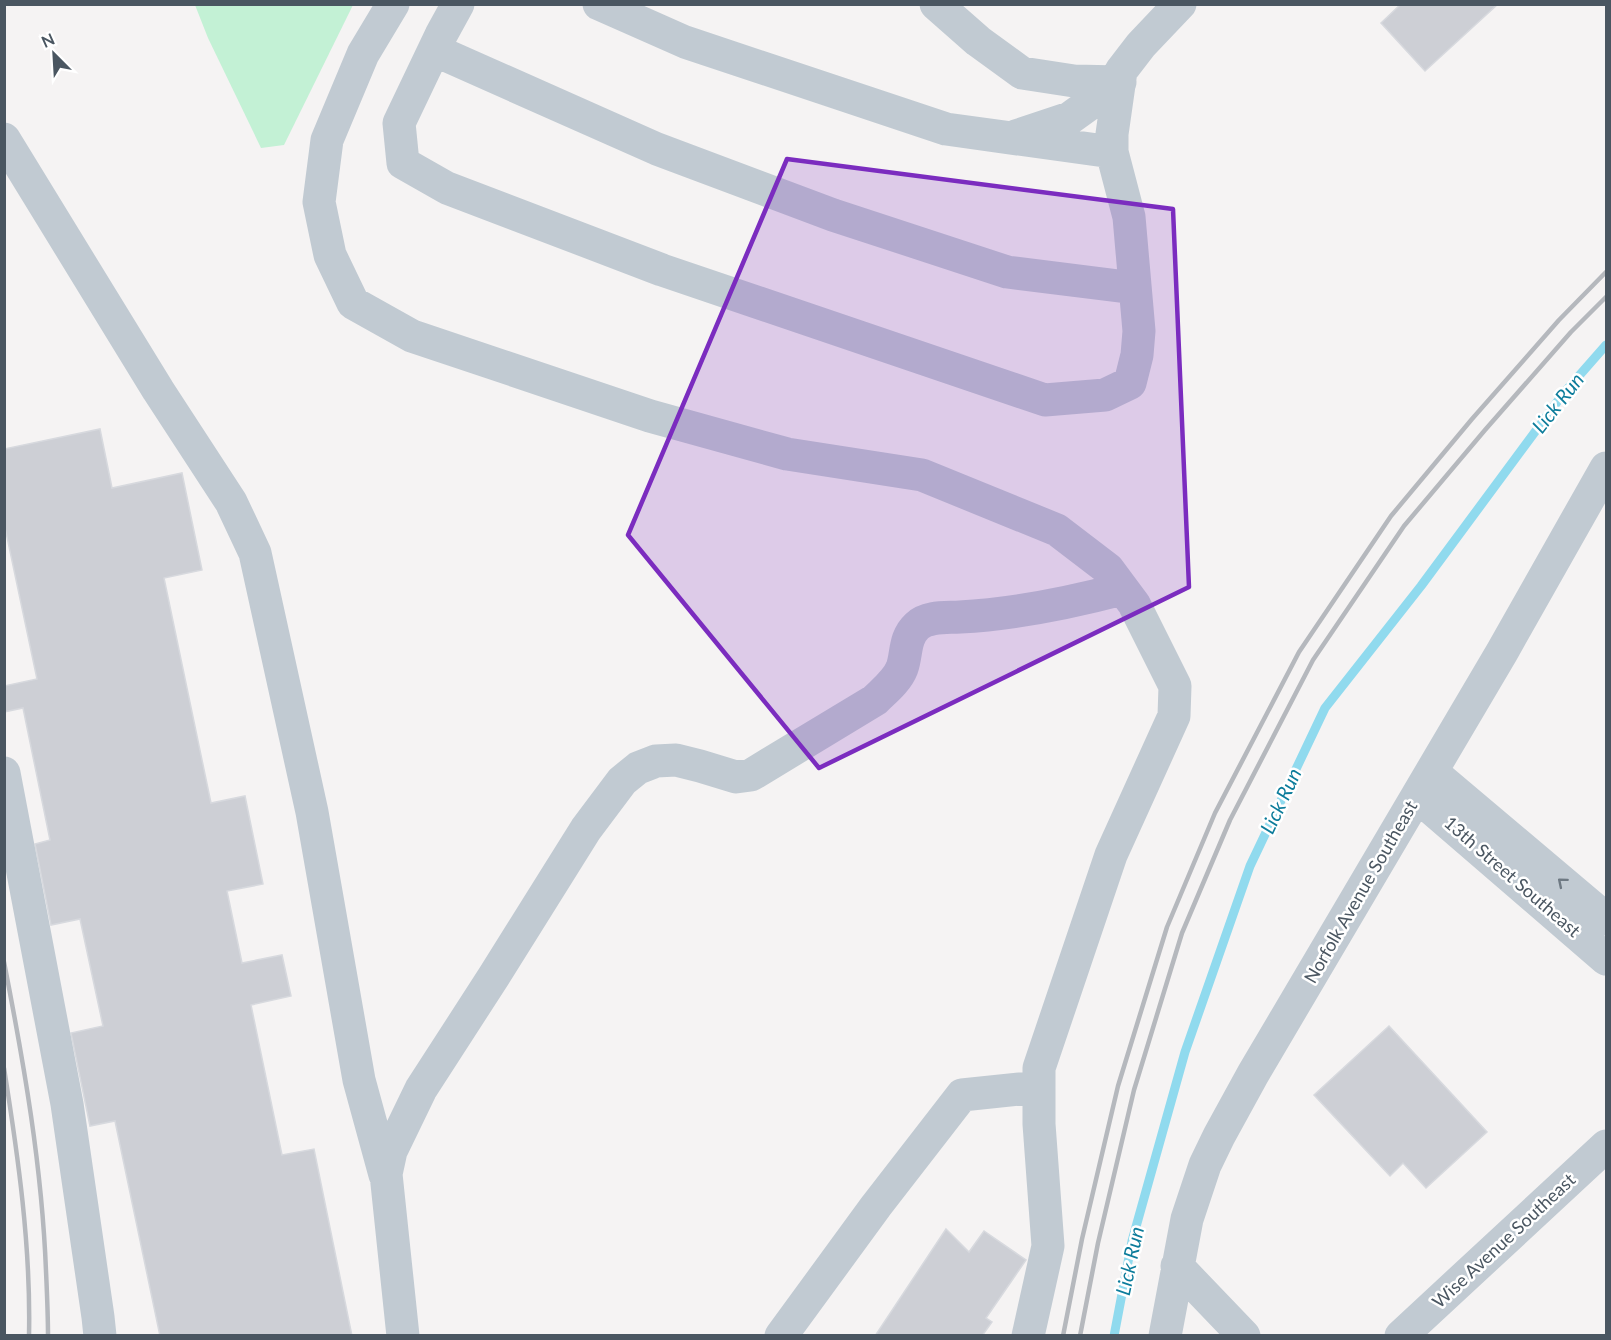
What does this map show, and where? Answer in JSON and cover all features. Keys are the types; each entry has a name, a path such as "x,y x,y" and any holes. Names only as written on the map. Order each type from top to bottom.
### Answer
{"street":[{"path":"393,4 363,54 327,140 319,202 330,255 353,303 412,336 650,416 788,454 922,475 1057,530 1108,569 1134,604 1174,686 1174,716 1111,855 1039,1068 1039,1124 1048,1246 1028,1335"},
{"path":"458,4 399,123 403,163 447,188 662,270 1045,400 1105,395 1130,383 1137,355 1139,331 1129,217 1112,152 1112,134 1121,71 1141,45 1180,4"},
{"path":"599,4 685,42 946,129 1112,152"},
{"path":"936,4 978,41 1022,73 1074,81 1120,82"},
{"path":"434,50 657,149 832,215 1007,272 1135,288"},
{"path":"1010,138 1070,118 1120,82"},
{"path":"4,139 158,390 231,502 255,553 312,812 359,1080 388,1186"},
{"name":"Norfolk Avenue Southeast","path":"1166,1335 1187,1219 1219,1136 1606,468"},
{"path":"404,1335 386,1174 391,1151 421,1089 586,829 622,782 638,768 656,761 676,760 735,777 751,775 875,700 901,670 908,636 918,625 931,619 991,616 1089,598 1122,589"},
{"path":"4,773 67,1104 100,1335"},
{"name":"13th Street Southeast","path":"1424,784 1606,919"},
{"name":"13th Street Southeast","path":"1424,784 1606,959"},
{"path":"781,1335 876,1206 962,1095 1039,1088"},
{"name":"Wise Avenue Southeast","path":"1401,1335 1606,1146"},
{"path":"1177,1266 1244,1335"}],"highlighted area":[{"path":"787,159 1173,209 1189,587 819,768 628,535"}],"green space":[{"path":"195,5 353,5 284,145 261,148 208,38"}],"building":[{"path":"1401,4 1498,4 1425,71 1381,23"},
{"path":"100,429 112,488 182,473 202,570 164,578 211,803 245,796 263,884 227,891 242,963 282,955 291,996 251,1005 282,1155 314,1149 352,1336 160,1336 115,1121 90,1126 71,1033 103,1026 80,919 51,925 35,844 50,840 23,708 4,712 4,686 37,679 4,523 4,449"},
{"path":"1389,1026 1487,1132 1426,1188 1403,1163 1390,1176 1314,1095"},
{"path":"946,1229 969,1252 984,1231 1026,1260 986,1318 992,1322 982,1336 875,1336"}],"waterway":[{"name":"Lick Run","path":"1114,1336 1132,1241 1185,1052 1250,866 1325,708 1421,586 1563,394 1606,345"}],"railway":[{"path":"1063,1336 1082,1239 1118,1086 1167,927 1215,813 1299,652 1391,516 1559,320 1606,272"},
{"path":"1080,1336 1098,1243 1134,1090 1182,933 1230,820 1313,660 1404,526 1571,332 1606,297"},
{"path":"4,962 25,1077 41,1193 48,1336"},
{"path":"4,1068 19,1168 26,1235 29,1336"}]}
